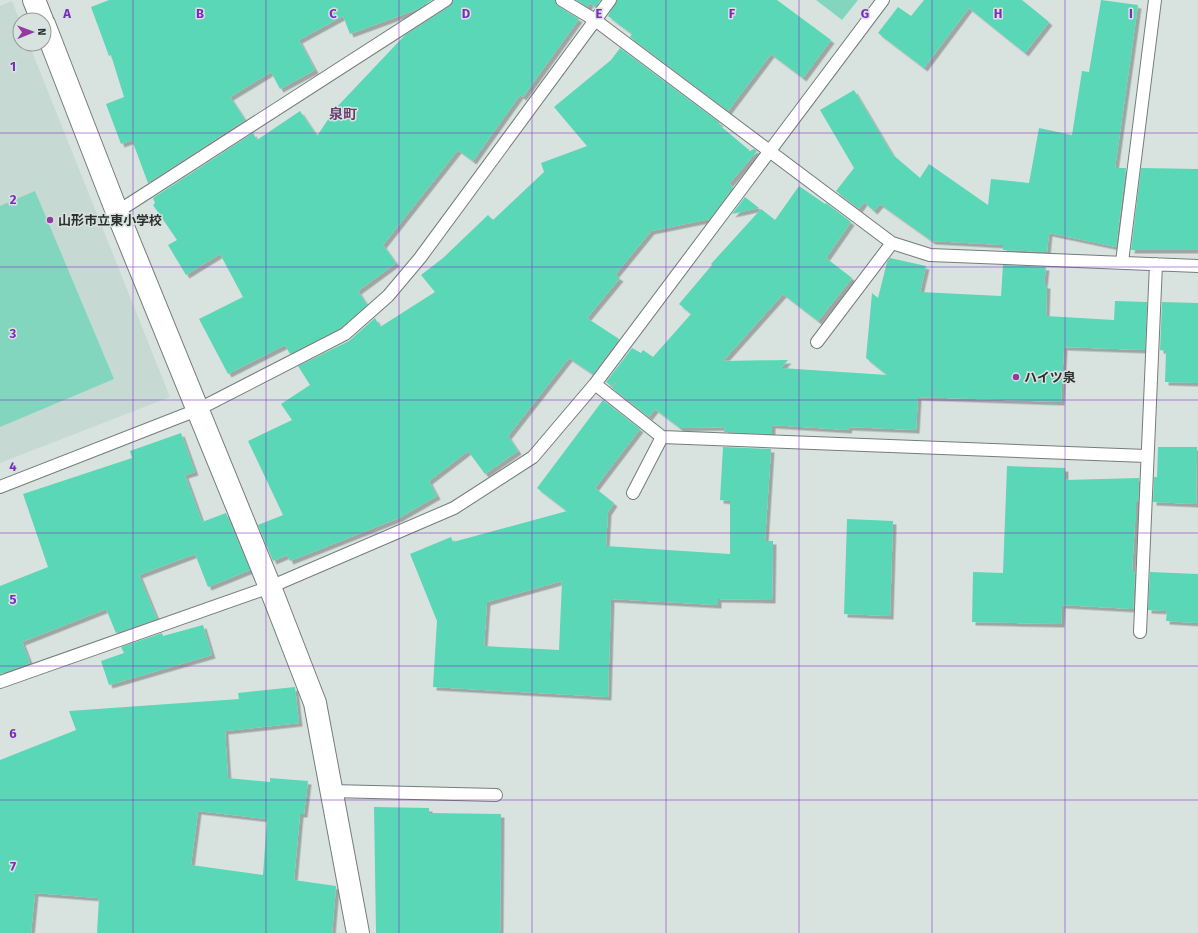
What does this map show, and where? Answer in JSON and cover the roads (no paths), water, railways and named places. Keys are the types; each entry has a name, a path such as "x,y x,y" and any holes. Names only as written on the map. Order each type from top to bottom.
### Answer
{"street":[{"path":"34,0 39,12"},
{"path":"52,45 117,212 270,587 314,704 358,933"}],"lane":[{"path":"117,212 446,0"},
{"path":"562,0 595,20 892,243 930,256 1198,266"},
{"path":"0,487 197,410 344,334 388,296 420,258 610,0"},
{"path":"0,682 270,587 454,508 533,458 595,384 884,0"},
{"path":"1122,262 1156,0"},
{"path":"817,342 892,243"},
{"path":"1140,632 1146,456 1156,264"},
{"path":"595,384 662,437 1146,456"},
{"path":"633,492 662,437"},
{"path":"331,791 496,795"}],"place":[{"name":"山形市立東小学校","path":"50,220"},
{"name":"ハイツ泉","path":"1016,377"}],"district":[{"name":"泉町","path":"343,114"}]}
